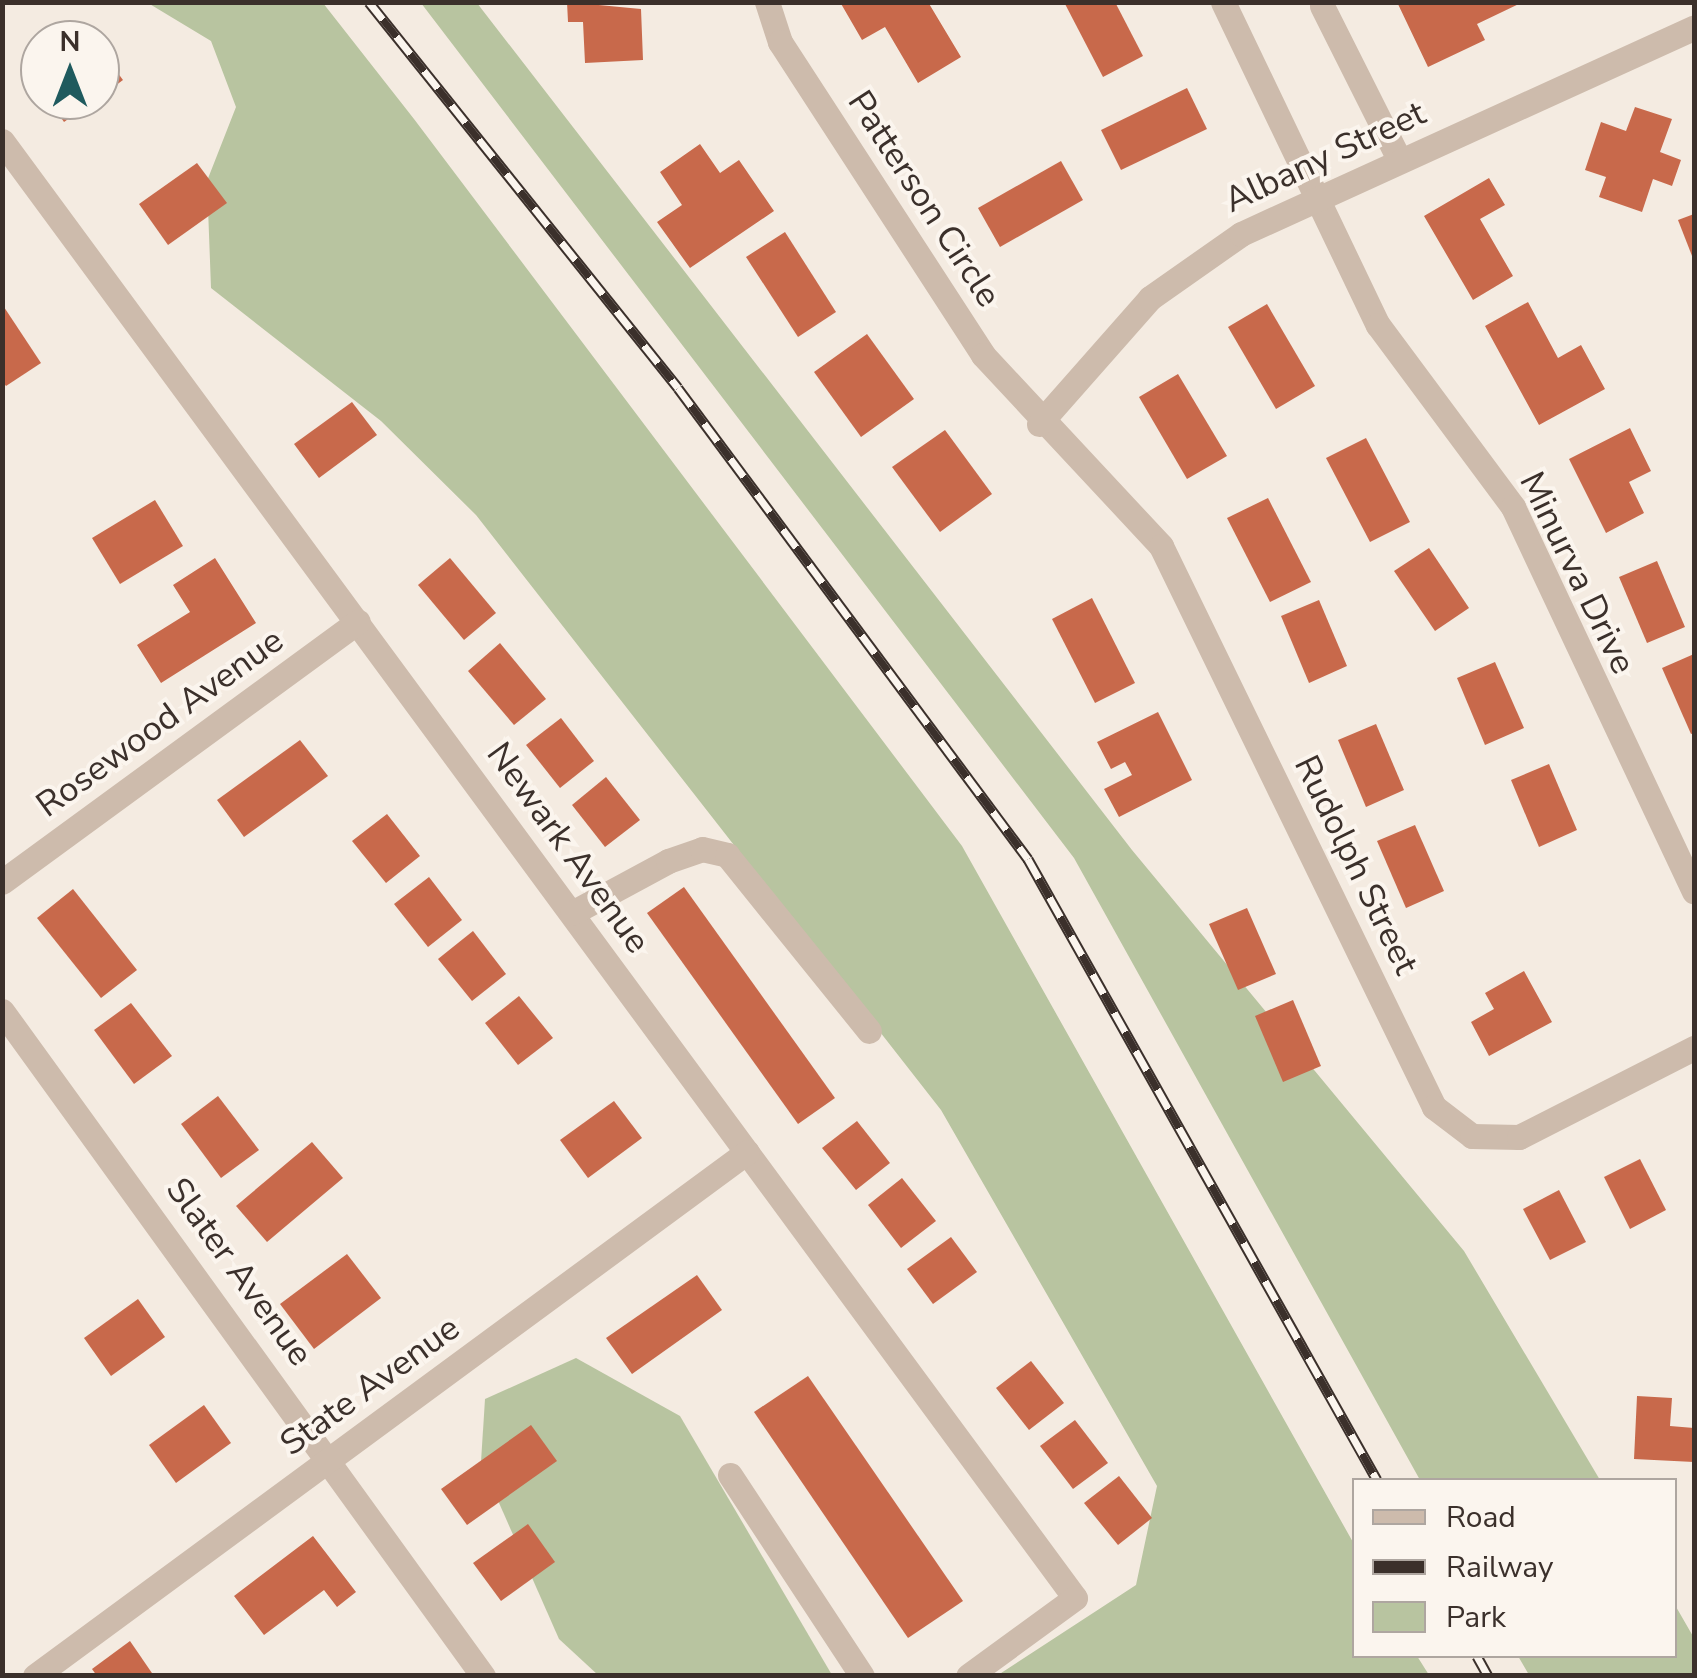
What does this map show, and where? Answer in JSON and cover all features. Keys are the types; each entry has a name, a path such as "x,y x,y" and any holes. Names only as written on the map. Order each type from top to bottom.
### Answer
{"street":[{"name":"Patterson Circle","path":"767,2 780,42 983,356 1039,424"},
{"path":"1222,2 1311,198"},
{"path":"1322,6 1399,159"},
{"name":"Albany Street","path":"1039,424 1150,298 1311,198 1694,28"},
{"name":"Newark Avenue","path":"2,142 1076,1598 968,1676"},
{"name":"Minurva Drive","path":"1311,198 1414,382 1513,507 1694,892"},
{"name":"Rudolph Street","path":"1039,424 1169,559 1434,1107 1451,1124 1484,1138 1519,1137 1694,1048"},
{"name":"Rosewood Avenue","path":"2,882 358,621"},
{"path":"572,913 668,861 702,849 727,855 869,1032"},
{"name":"Slater Avenue","path":"2,1012 332,1457 483,1676"},
{"name":"State Avenue","path":"35,1676 747,1152"},
{"path":"730,1475 862,1676"}],"green space":[{"path":"148,3 323,3 962,846 1352,1540 1352,1658 1418,1658 1429,1675 998,1675 1136,1585 1157,1486 941,1110 476,515 381,421 211,288 207,181 236,107 211,41"},
{"path":"421,3 477,3 1132,850 1464,1251 1599,1478 1419,1478 1074,858"},
{"path":"576,1358 680,1416 832,1675 598,1675 559,1639 481,1462 485,1399"},
{"path":"1677,1608 1694,1638 1694,1675 1529,1675 1519,1658 1677,1658"}],"building":[{"path":"567,2 641,9 643,60 585,63 583,22 568,22"},
{"path":"840,2 928,2 961,57 918,83 885,27 862,40"},
{"path":"1064,2 1115,2 1143,56 1103,77"},
{"path":"1397,2 1523,2 1477,24 1485,40 1428,67"},
{"path":"1187,88 1207,129 1121,170 1101,130"},
{"path":"1635,107 1672,119 1660,152 1681,160 1672,186 1653,179 1642,212 1599,197 1606,177 1585,170 1601,122 1626,131"},
{"path":"700,144 720,173 739,160 774,211 690,268 657,222 682,205 660,172"},
{"path":"1061,161 1083,200 1000,247 978,208"},
{"path":"197,163 227,203 168,245 139,204"},
{"path":"1489,178 1505,205 1480,219 1513,276 1473,300 1424,216"},
{"path":"1694,214 1694,261 1678,220"},
{"path":"785,232 836,312 798,337 746,257"},
{"path":"1528,302 1558,358 1581,345 1605,389 1539,425 1485,326"},
{"path":"2,304 41,363 6,386 2,381"},
{"path":"1267,304 1315,386 1276,409 1228,327"},
{"path":"867,334 914,399 861,437 814,372"},
{"path":"1178,374 1227,456 1187,479 1139,397"},
{"path":"352,402 377,435 319,478 294,444"},
{"path":"1630,428 1651,471 1629,482 1644,513 1606,533 1569,459"},
{"path":"945,430 992,494 940,532 892,467"},
{"path":"1366,438 1410,522 1370,542 1326,458"},
{"path":"1268,498 1311,582 1270,602 1227,518"},
{"path":"155,500 183,546 120,584 92,538"},
{"path":"1429,548 1469,608 1435,631 1394,571"},
{"path":"215,558 256,623 161,683 137,645 190,612 173,585"},
{"path":"450,558 496,613 464,640 418,585"},
{"path":"1657,561 1685,627 1647,643 1619,577"},
{"path":"1092,598 1135,683 1095,703 1052,619"},
{"path":"1319,600 1347,666 1309,683 1281,616"},
{"path":"500,643 546,699 514,725 468,671"},
{"path":"1694,654 1694,733 1691,734 1662,668"},
{"path":"1495,662 1524,728 1485,745 1457,678"},
{"path":"1158,712 1192,780 1119,817 1104,789 1132,775 1125,762 1111,769 1097,742"},
{"path":"561,718 594,761 560,788 526,745"},
{"path":"1376,724 1404,790 1366,807 1338,740"},
{"path":"300,740 328,776 244,837 217,800"},
{"path":"1549,764 1577,830 1539,847 1511,780"},
{"path":"606,777 640,820 605,847 572,805"},
{"path":"387,814 420,856 386,883 352,841"},
{"path":"1415,825 1444,891 1406,908 1377,841"},
{"path":"429,877 462,920 428,947 394,904"},
{"path":"684,887 835,1098 798,1124 647,913"},
{"path":"73,889 137,970 101,998 37,918"},
{"path":"1247,908 1276,974 1238,990 1209,924"},
{"path":"473,931 506,974 472,1001 438,959"},
{"path":"1524,971 1552,1022 1489,1056 1471,1022 1494,1009 1485,993"},
{"path":"519,996 553,1038 518,1065 485,1023"},
{"path":"1293,1000 1321,1066 1283,1082 1255,1016"},
{"path":"131,1003 172,1056 134,1084 94,1030"},
{"path":"218,1096 259,1150 221,1178 181,1124"},
{"path":"614,1101 642,1138 588,1178 560,1140"},
{"path":"857,1121 890,1163 856,1190 822,1148"},
{"path":"312,1142 343,1178 267,1242 236,1206"},
{"path":"1640,1159 1666,1210 1630,1229 1604,1177"},
{"path":"902,1178 936,1221 901,1248 868,1205"},
{"path":"1559,1190 1586,1242 1550,1260 1523,1209"},
{"path":"951,1237 977,1272 933,1304 907,1269"},
{"path":"347,1254 381,1298 314,1349 280,1304"},
{"path":"697,1275 722,1310 632,1374 606,1338"},
{"path":"138,1299 165,1337 111,1376 84,1338"},
{"path":"1031,1361 1064,1403 1029,1430 996,1388"},
{"path":"808,1376 963,1601 908,1638 754,1412"},
{"path":"1637,1396 1672,1398 1670,1426 1694,1428 1694,1462 1634,1459"},
{"path":"204,1405 231,1443 176,1483 149,1445"},
{"path":"1075,1420 1108,1463 1073,1489 1040,1446"},
{"path":"531,1425 557,1461 467,1525 441,1489"},
{"path":"1119,1476 1152,1518 1118,1545 1084,1503"},
{"path":"528,1524 555,1562 501,1601 473,1563"},
{"path":"313,1536 356,1592 337,1607 324,1590 264,1635 234,1596"},
{"path":"130,1641 154,1676 97,1676 92,1669"}],"railway":[{"path":"369,2 678,388 1028,859 1376,1478"},
{"path":"1478,1658 1488,1676"}]}
